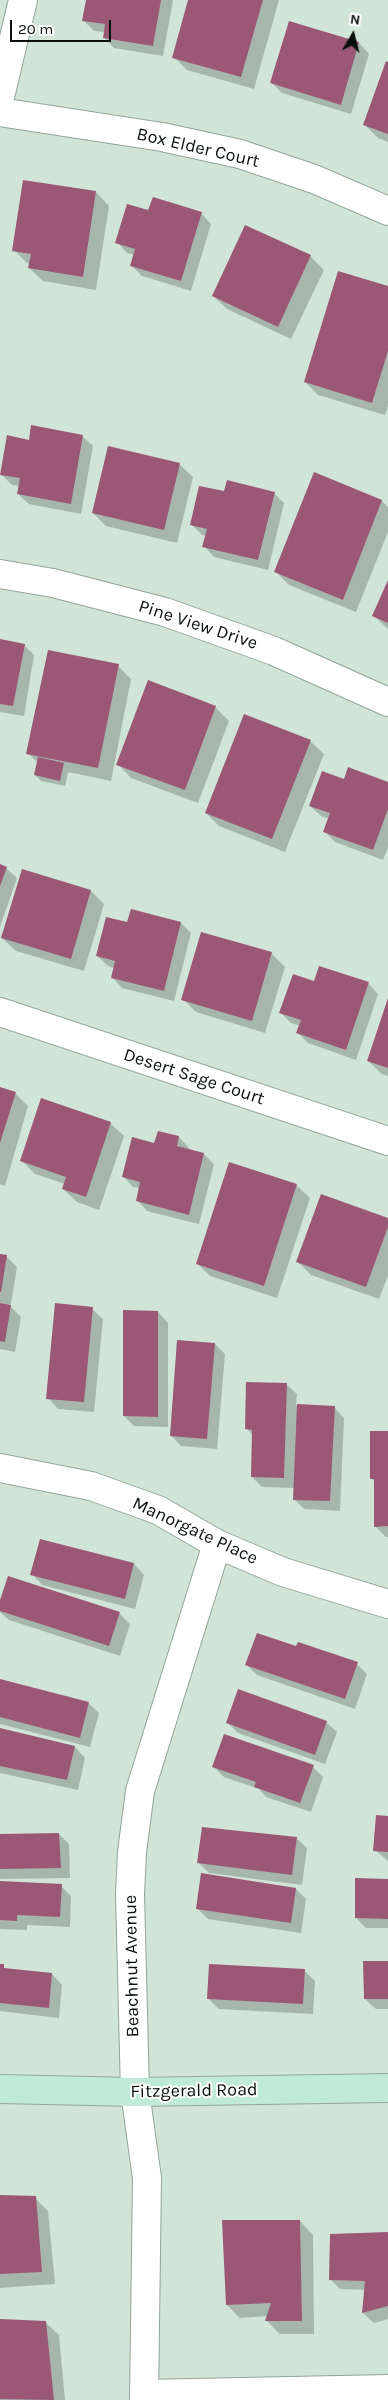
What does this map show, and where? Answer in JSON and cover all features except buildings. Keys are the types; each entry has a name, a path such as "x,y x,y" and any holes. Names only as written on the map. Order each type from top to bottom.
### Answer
{"main road":[{"name":"Fitzgerald Road","path":"0,2089 135,2092 388,2088"}],"street":[{"path":"0,97 23,0"},
{"name":"Box Elder Court","path":"0,112 162,137 240,154 314,180 388,211"},
{"name":"Pine View Drive","path":"0,574 53,583 165,612 274,651 388,702"},
{"name":"Desert Sage Court","path":"0,1012 388,1141"},
{"name":"Manorgate Place","path":"0,1468 100,1489 158,1510 217,1544 283,1572 388,1604"},
{"name":"Beachnut Avenue","path":"144,2397 147,2178 135,2092 130,1894 132,1852 140,1791 217,1544"},
{"path":"144,2397 388,2389"}]}
